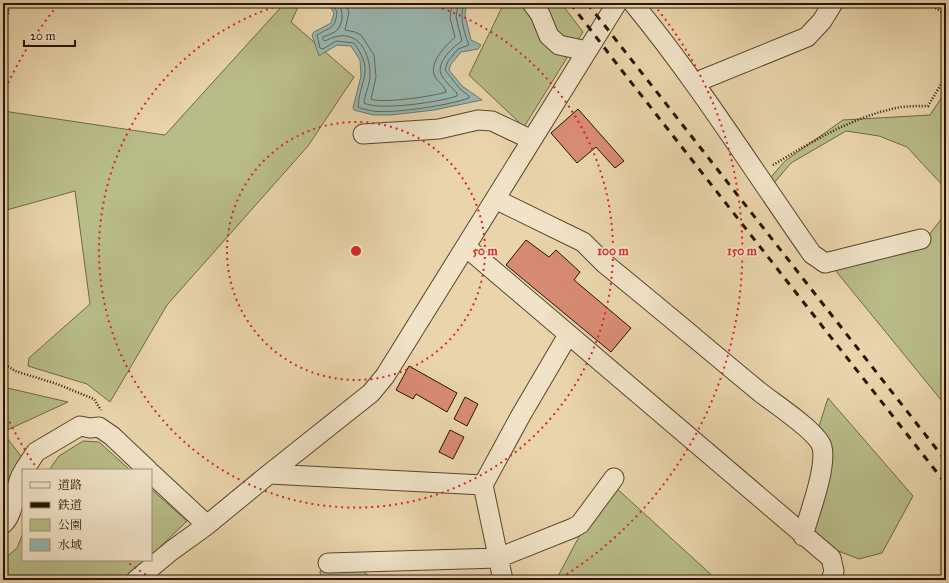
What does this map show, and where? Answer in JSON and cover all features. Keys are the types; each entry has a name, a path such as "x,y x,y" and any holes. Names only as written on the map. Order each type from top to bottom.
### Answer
{"street":[{"path":"532,3 540,14 549,36 559,45 587,51"},
{"path":"136,580 371,393 385,376 617,3"},
{"path":"633,3 660,35 758,174 812,254 825,263 922,239"},
{"path":"694,83 807,37 822,21 833,3"},
{"path":"364,134 439,129 478,120 492,121 532,140"},
{"path":"495,199 583,242 604,263 815,437 822,447 823,467 803,536"},
{"path":"466,247 803,536 831,558 834,572 831,580"},
{"path":"503,580 483,485 521,415 568,335"},
{"path":"25,469 36,452 80,426 90,428 99,427 112,436 147,469"},
{"path":"3,524 8,519 18,479 22,474"},
{"path":"152,474 207,525"},
{"path":"269,474 483,485"},
{"path":"328,563 498,558 580,524 614,478"}],"path":[{"path":"3,21 9,12 6,3"},
{"path":"928,3 946,15"},
{"path":"758,174 818,138 874,114 902,107 928,106 946,76"},
{"path":"3,363 14,371 57,384 94,399 101,411 99,427"}],"green space":[{"path":"282,3 300,3 291,22 354,77 308,146 167,305 110,402 87,384 28,366 29,358 90,304 75,191 3,211 3,111 165,135 282,6"},
{"path":"504,3 561,3 583,32 524,127 469,75"},
{"path":"946,91 946,189 907,147 879,136 846,131 791,163 774,183 771,177 785,161 843,120 930,115"},
{"path":"946,213 946,406 831,265 918,249"},
{"path":"3,387 68,402 3,432"},
{"path":"828,398 913,496 882,553 859,559 807,539 816,502 814,442"},
{"path":"3,433 28,465 26,469 22,469 22,478 3,521"},
{"path":"83,441 99,442 129,469 50,469 59,456"},
{"path":"614,486 717,580 556,580 589,518"},
{"path":"152,490 187,521 152,555"},
{"path":"22,536 22,561 146,561 122,580 3,580 3,560 17,548"},
{"path":"349,560 374,580 321,580 320,571"}],"water":[{"path":"328,3 472,3 466,8 465,15 471,40 481,45 478,49 461,52 451,64 449,70 462,86 482,100 434,110 391,115 373,115 354,110 353,108 361,76 360,60 351,46 337,45 319,56 312,35 314,32 331,23 334,13"}],"building":[{"path":"578,109 624,161 615,168 596,147 577,163 551,133"},
{"path":"526,240 549,257 556,250 580,272 574,280 631,328 611,352 506,265"},
{"path":"409,366 457,393 447,412 416,394 413,399 396,390"},
{"path":"465,397 478,404 467,426 454,419"},
{"path":"450,430 464,437 453,459 439,452"}],"railway":[{"path":"570,3 946,484"},
{"path":"587,3 946,461"}]}
